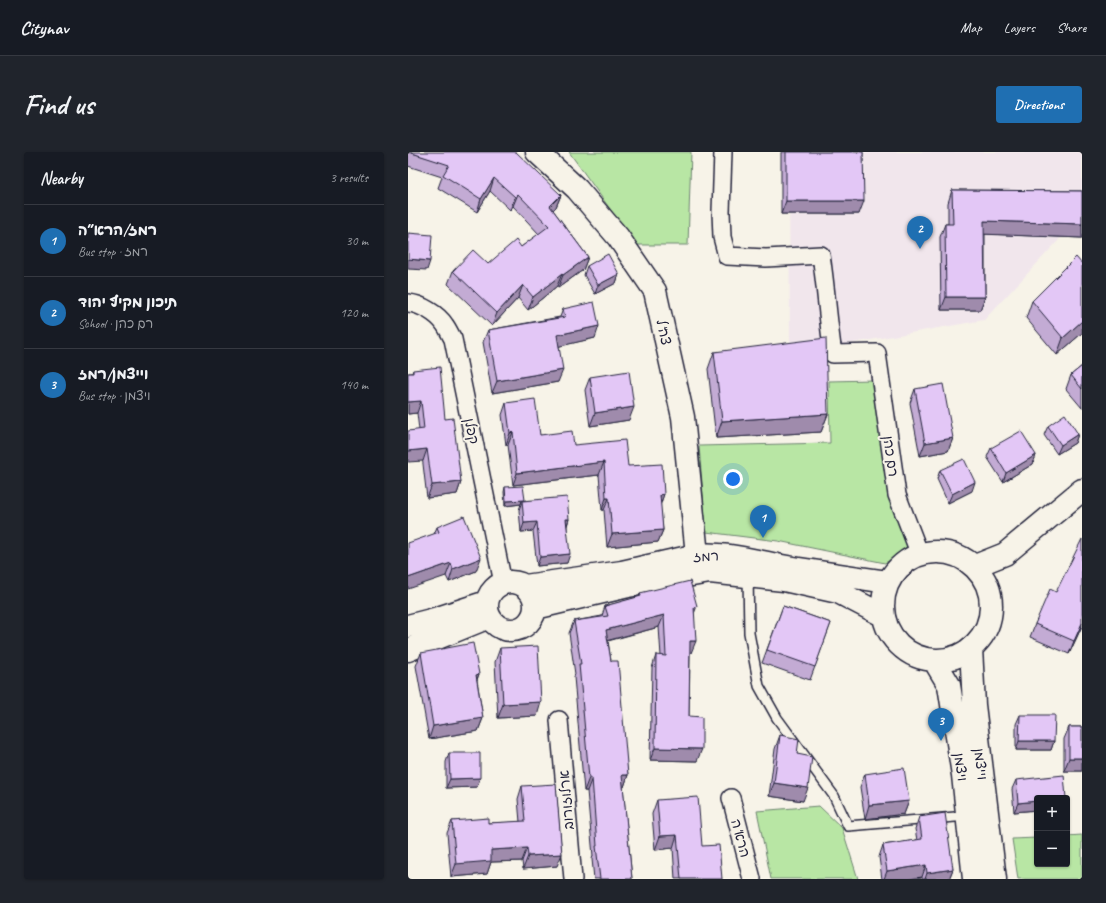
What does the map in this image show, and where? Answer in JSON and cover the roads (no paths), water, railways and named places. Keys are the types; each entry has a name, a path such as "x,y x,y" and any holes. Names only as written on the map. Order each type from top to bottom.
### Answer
{"street":[{"name":"צה\"ל","path":"537,152 577,189 618,237 655,292 683,417 697,555"},
{"name":"רם כהן","path":"723,152 721,212 722,236 727,256 766,258 821,255 833,354 877,353 897,495 920,555"},
{"name":"קפלן","path":"408,303 413,303 433,313 445,324 453,339 503,583"},
{"path":"975,566 1005,554 1082,490"},
{"path":"941,551 966,559 975,566 984,577 988,585 992,600 991,615 987,629 980,640 960,655 950,658 934,660 905,650 893,638 886,624 883,608 884,595 888,582 900,566 913,557 927,552 941,551"},
{"name":"רמז","path":"525,586 622,572 697,555 708,554 717,556 734,556 781,566 888,582"},
{"path":"988,585 1005,554"},
{"name":"רמז","path":"535,608 628,586 710,572 784,580 838,592 884,616"},
{"path":"511,582 525,586 531,592 534,600 535,608 533,616 523,627 516,630 500,628 494,623 488,610 493,590 503,583 511,582"},
{"path":"408,626 435,619 488,610"},
{"path":"408,650 488,610"},
{"name":"וייצמן","path":"971,648 974,705 995,879"},
{"name":"ויצמן","path":"934,660 949,685 963,775 974,879"},
{"name":"ארלוזורוב","path":"559,720 573,879"},
{"name":"הרא\"ה","path":"731,798 752,879"}],"lane":[{"path":"748,576 749,632 758,686 777,718 834,796 848,826 967,816"}],"place":[{"name":"תיכון מקיף יהוד","path":"920,249"},
{"name":"רמז/הרא״ה","path":"763,538"},
{"name":"וייצמן/רמז","path":"941,741"}]}
